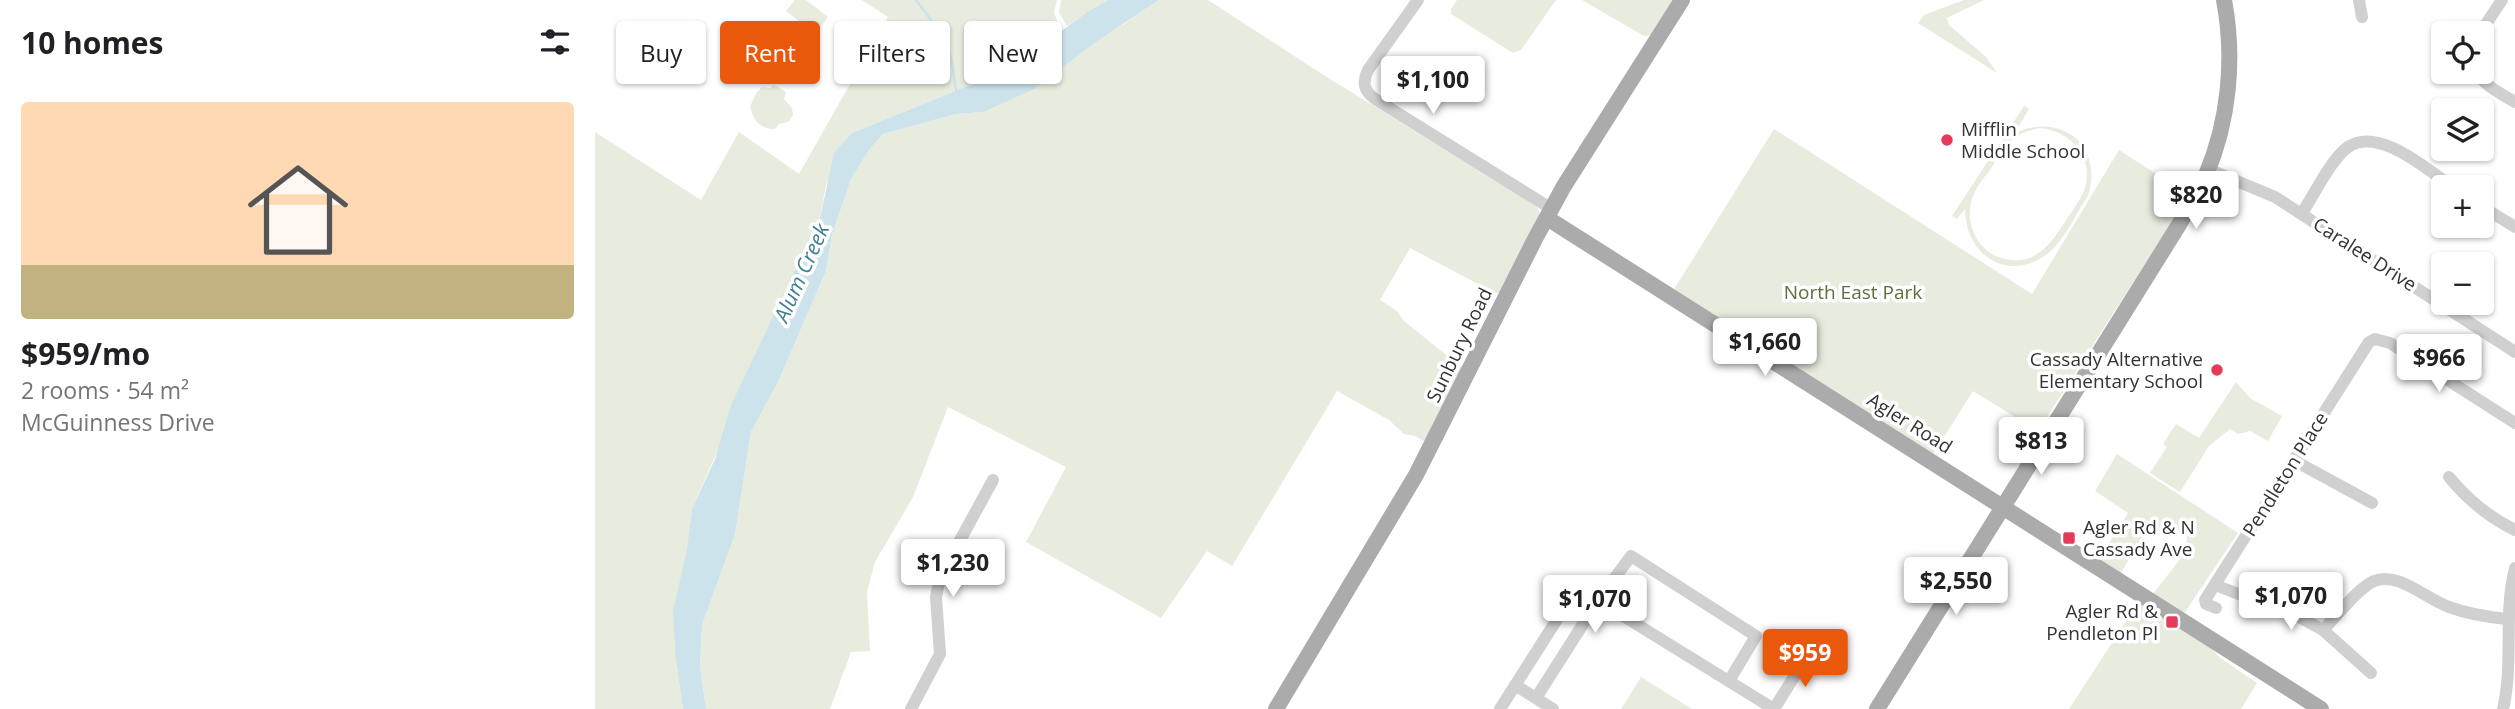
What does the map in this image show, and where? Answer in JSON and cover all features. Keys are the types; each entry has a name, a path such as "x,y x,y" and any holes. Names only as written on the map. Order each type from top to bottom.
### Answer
{"main road":[{"name":"Sunbury Road","path":"1276,709 1415,477 1550,214 1682,0"},
{"path":"1877,709 2180,223 2208,169 2228,96 2229,49 2224,0"},
{"name":"Agler Road","path":"1550,214 2321,709"}],"street":[{"path":"1418,0 1368,71 1364,79 1365,88 1375,99 1550,214"},
{"path":"2358,0 2362,17"},
{"path":"2488,21 2502,0"},
{"path":"2488,84 2515,103"},
{"path":"2302,213 2338,157 2349,147 2363,141 2378,141 2391,147 2434,175"},
{"name":"Caralee Drive","path":"2208,169 2275,197 2302,213 2515,352"},
{"path":"2494,214 2515,227"},
{"name":"Pendleton Place","path":"2215,585 2364,347 2375,339 2390,343 2515,423"},
{"path":"2295,461 2372,503"},
{"path":"2449,477 2483,512 2515,530"},
{"path":"911,709 940,654 936,597 940,577 993,480"},
{"path":"1536,698 1599,599 1631,556 1756,636 1729,681"},
{"path":"2503,709 2508,678 2507,618 2515,568"},
{"path":"2323,630 2365,587 2383,579 2394,579 2448,607 2484,617 2507,618"},
{"path":"2216,608 2206,604 2205,600 2215,585 2299,617 2323,630 2371,673"},
{"path":"1500,709 1570,599 1577,594 1586,593 1599,599 1774,709 1809,653"},
{"path":"1515,684 1553,709"}],"green space":[{"path":"795,0 806,0 828,17 820,27 820,21 799,21 786,11"},
{"path":"862,0 1057,0 1054,13 1057,21 964,21 964,84 972,84 852,133 826,185 820,218 692,509 676,661 683,709 595,709 595,132 701,200 739,132 799,174 850,84 950,84 950,21 886,21 888,17"},
{"path":"1061,0 1108,0 1067,26 1059,13"},
{"path":"1159,0 1208,0 1325,76 1536,205 1541,216 1501,293 1495,293 1410,248 1380,300 1397,311 1404,321 1465,370 1427,443 1415,436 1404,434 1389,420 1337,391 1232,566 1207,551 1161,618 1026,542 1066,467 948,407 913,497 875,562 867,592 870,651 851,652 830,709 706,709 700,666 702,625 735,534 751,432 778,382 826,271 832,235 851,179 869,150 883,134 956,114 983,112 1028,84 1062,84 1062,63"},
{"path":"1457,0 1556,0 1521,50 1513,53 1451,14"},
{"path":"1582,0 1673,0 1652,35 1644,36"},
{"path":"1964,0 1984,0 1947,18 1949,25 1986,57 1997,73 1918,23 1924,15"},
{"path":"774,85 786,92 784,99 792,108 793,115 788,122 779,124 775,129 758,123 750,106 762,87 770,88"},
{"path":"2024,106 2029,109 2015,133 2032,128 2048,127 2063,130 2084,148 2090,162 2088,196 2059,243 2032,263 2003,265 1991,260 1980,251 1972,239 1965,209 1957,219 1952,216","holes":["2036,129 2052,130 2071,141 2084,159 2087,169 2083,193 2054,238 2039,253 2021,260 1998,257 1983,247 1973,231 1970,212 1974,194 2002,149 2010,141"]},
{"name":"North East Park","path":"1774,129 2032,294 2119,150 2189,195 2038,431 1973,391 1932,456 1673,291"},
{"path":"2236,382 2250,398 2282,416 2268,441 2250,431 2238,434 2230,429 2209,446 2180,492 2150,473 2167,447 2163,444 2176,424 2199,438"},
{"path":"2117,454 2238,533 2183,615 2152,595 2178,562 2186,547 2187,536 2169,524 2151,537 2145,533 2119,576 2097,562 2128,513 2095,491"},
{"path":"2140,600 2206,642 2219,657 2257,683 2241,709 2069,709"},
{"path":"1641,677 1692,709 1621,709"}],"water":[{"path":"1108,0 1159,0 1062,68 1062,30"},
{"name":"Alum Creek","path":"972,84 1041,84 983,112 956,114 883,134 869,150 851,179 832,235 826,271 778,382 751,432 735,534 702,625 700,666 706,709 683,709 673,611 687,550 692,509 715,459 731,405 820,218 834,153 852,133"}],"waterway":[{"path":"916,0 944,37 952,62 956,90"}],"place":[{"name":"Mifflin Middle School","path":"1947,140"},
{"name":"Cassady Alternative Elementary School","path":"2217,370"},
{"name":"Agler Rd & N Cassady Ave","path":"2069,538"},
{"name":"Agler Rd & Pendleton Pl","path":"2172,622"}]}
